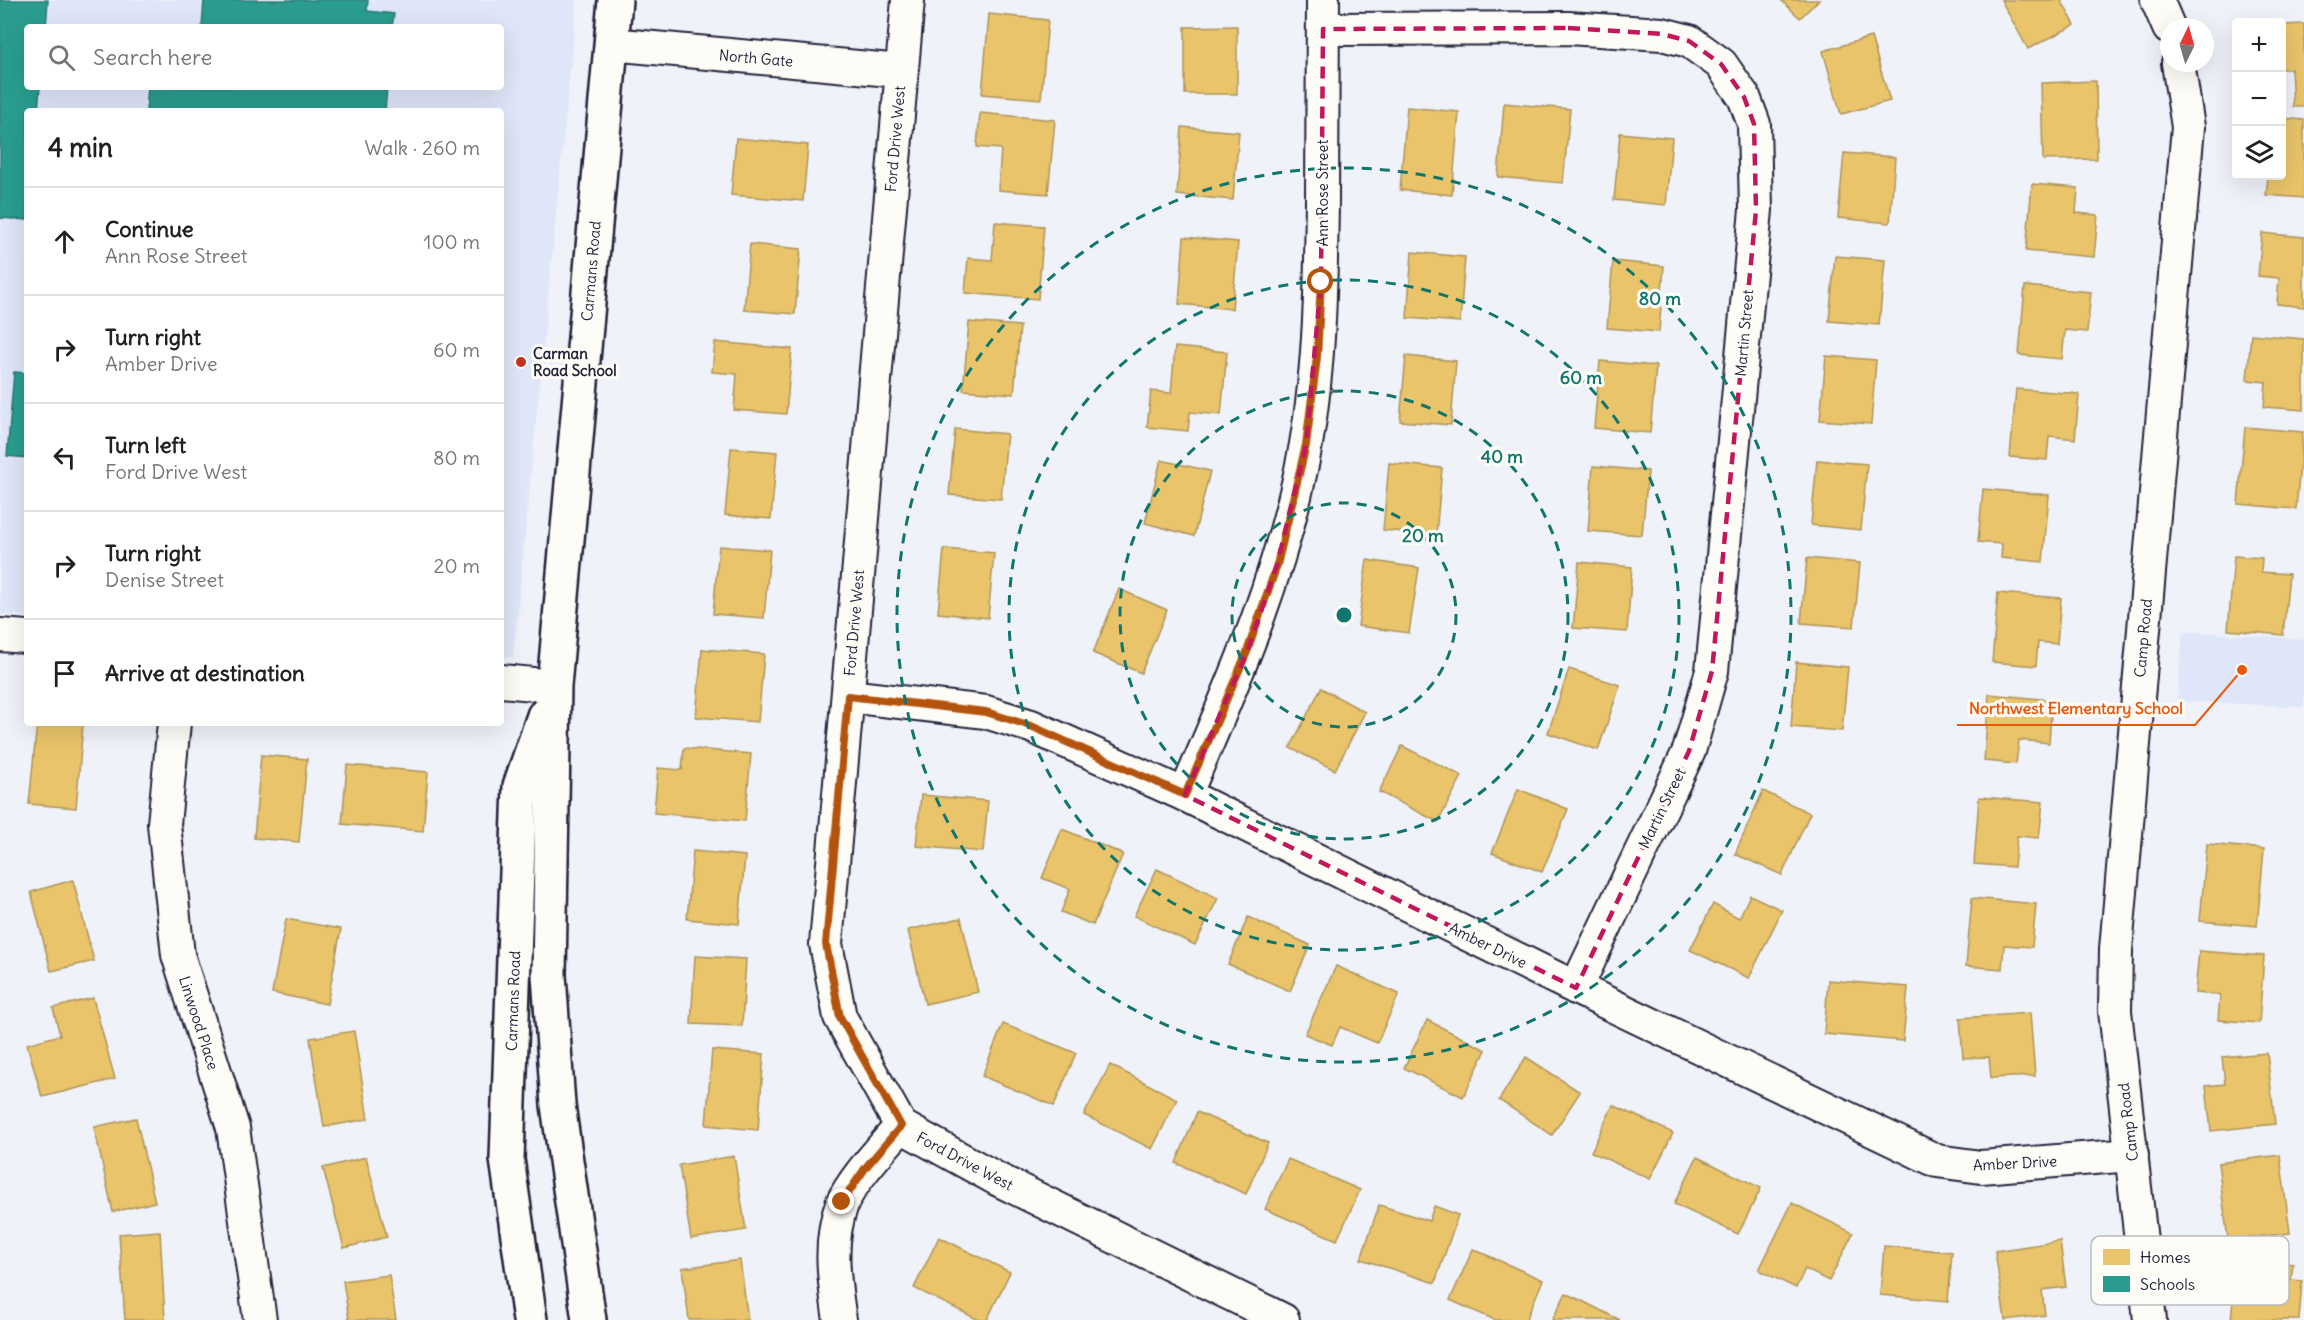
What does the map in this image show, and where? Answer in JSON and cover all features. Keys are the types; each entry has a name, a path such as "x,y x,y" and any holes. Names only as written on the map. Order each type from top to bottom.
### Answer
{"street":[{"name":"Carmans Road","path":"589,1320 558,1105 549,975 554,686 615,0"},
{"name":"Ford Drive West","path":"908,0 826,944 840,1017 901,1126 997,1179 1283,1320"},
{"path":"2157,0 2165,18"},
{"name":"Ann Rose Street","path":"1185,795 1247,652 1277,565 1306,445 1317,357 1321,282 1323,15"},
{"name":"Martin Street","path":"1323,15 1662,33 1689,41 1721,64 1744,97 1754,124 1756,210 1712,671 1689,751 1576,988"},
{"name":"North Gate","path":"611,44 901,71"},
{"name":"Camp Road","path":"2141,1236 2115,1011 2116,949 2188,127 2179,72"},
{"path":"0,635 24,637"},
{"path":"504,681 554,686"},
{"name":"Carmans Road","path":"531,1320 507,1159 520,786 554,686"},
{"name":"Amber Drive","path":"848,696 986,712 1031,726 1185,795 1576,988 1937,1161 1981,1167 2132,1155"},
{"name":"Linwood Place","path":"174,726 164,824 177,955 233,1128 260,1320"},
{"path":"840,1320 833,1270 835,1229 842,1202 866,1167 901,1126"},
{"name":"Camp Road","path":"2148,1305 2150,1320"}],"highlighted area":[{"path":"1568,28 1662,34 1689,41 1721,64 1744,97 1754,124 1756,210 1712,671 1689,751 1576,988 1185,795 1247,652 1277,565 1306,445 1321,282 1323,29"}],"shaded area":[{"name":"Carman Road School","path":"0,0 577,0 513,657 504,656 504,108 24,108 24,616 0,614"},
{"path":"2183,631 2304,639 2304,707 2177,701"}],"building: Homes":[{"path":"1781,0 1819,0 1800,18"},
{"path":"2001,0 2061,0 2075,25 2028,49"},
{"path":"989,14 1048,20 1041,99 982,94"},
{"path":"2304,24 2304,107 2293,107 2291,69 2286,69 2286,25"},
{"path":"1237,26 1237,94 1185,94 1185,27"},
{"path":"1871,37 1890,101 1841,114 1823,51"},
{"path":"2096,81 2097,159 2043,160 2041,83"},
{"path":"1504,103 1570,109 1563,183 1498,177"},
{"path":"1407,107 1459,112 1452,195 1400,190"},
{"path":"980,113 1055,120 1048,194 998,190 1001,149 977,147"},
{"path":"2286,118 2304,120 2304,198 2266,195 2268,180 2286,180"},
{"path":"1182,127 1239,132 1233,200 1177,195"},
{"path":"1620,133 1672,138 1666,205 1614,200"},
{"path":"736,138 808,145 803,201 731,195"},
{"path":"1844,153 1895,157 1890,223 1838,218"},
{"path":"2032,184 2078,188 2076,213 2098,215 2094,257 2026,251"},
{"path":"995,222 1044,226 1038,299 965,293 968,258 992,260"},
{"path":"2262,233 2304,237 2304,307 2277,304 2279,278 2258,276"},
{"path":"1184,237 1238,242 1232,309 1179,304"},
{"path":"750,244 801,249 795,314 744,310"},
{"path":"1412,252 1465,257 1460,322 1407,318"},
{"path":"1835,256 1885,260 1879,325 1829,321"},
{"path":"1613,261 1664,266 1659,332 1607,328"},
{"path":"2025,286 2091,292 2087,332 2065,330 2062,359 2019,355"},
{"path":"969,322 1020,326 1014,394 963,390"},
{"path":"2251,334 2304,339 2304,410 2264,407 2266,382 2247,380"},
{"path":"715,342 792,349 786,414 734,410 737,374 712,372"},
{"path":"1175,347 1227,352 1221,415 1190,412 1188,431 1147,427 1151,391 1171,393"},
{"path":"1406,356 1456,361 1451,425 1400,421"},
{"path":"1826,356 1876,360 1871,424 1820,420"},
{"path":"1600,361 1656,366 1650,433 1594,428"},
{"path":"2016,389 2079,394 2075,439 2049,436 2047,460 2010,457"},
{"path":"2245,427 2303,432 2296,509 2238,504"},
{"path":"955,429 1007,434 1001,499 949,495"},
{"path":"731,448 777,452 771,519 725,515"},
{"path":"1161,460 1210,471 1194,536 1145,523"},
{"path":"1817,460 1867,464 1861,530 1811,525"},
{"path":"1389,463 1442,468 1436,535 1383,530"},
{"path":"1593,466 1648,471 1642,535 1588,531"},
{"path":"1983,489 2049,495 2043,562 2001,558 2002,544 1978,542"},
{"path":"719,546 770,550 764,618 713,614"},
{"path":"944,549 994,553 988,618 938,613"},
{"path":"2234,556 2262,558 2261,572 2289,574 2283,635 2228,630"},
{"path":"1807,558 1860,563 1854,627 1801,623"},
{"path":"1367,560 1419,568 1409,633 1358,626"},
{"path":"1579,562 1632,567 1627,632 1573,628"},
{"path":"1119,589 1167,610 1141,673 1093,653"},
{"path":"1998,593 2061,598 2057,644 2038,642 2036,666 1992,662"},
{"path":"702,649 764,654 758,722 696,717"},
{"path":"1796,662 1848,667 1842,731 1791,727"},
{"path":"1569,669 1620,685 1598,750 1548,733"},
{"path":"1321,688 1365,712 1335,770 1290,748"},
{"path":"1989,694 2052,700 2049,743 2019,740 2016,764 1984,761"},
{"path":"37,726 83,726 76,808 29,804"},
{"path":"1402,746 1462,776 1438,822 1379,792"},
{"path":"684,748 751,754 745,821 654,813 658,768 682,770"},
{"path":"261,755 307,759 299,842 254,838"},
{"path":"347,765 428,772 423,831 342,824"},
{"path":"1518,789 1568,809 1542,872 1492,853"},
{"path":"1763,791 1810,813 1782,875 1735,854"},
{"path":"921,795 988,801 983,852 916,846"},
{"path":"1979,797 2043,802 2039,838 2017,836 2014,867 1974,864"},
{"path":"1062,829 1123,854 1093,925 1061,912 1070,889 1042,878"},
{"path":"2207,844 2264,849 2257,926 2200,921"},
{"path":"693,851 745,856 739,924 687,919"},
{"path":"1157,869 1218,898 1195,945 1134,916"},
{"path":"73,880 94,961 51,971 31,892"},
{"path":"1750,895 1782,910 1749,978 1690,950 1713,904 1739,918"},
{"path":"1972,898 2036,904 2032,947 2004,945 2002,969 1966,966"},
{"path":"1248,917 1310,945 1290,991 1228,964"},
{"path":"961,918 978,992 925,1004 908,930"},
{"path":"286,919 341,929 327,1004 272,993"},
{"path":"2199,951 2264,956 2259,1023 2218,1020 2220,995 2195,993"},
{"path":"695,956 746,959 742,1026 691,1024"},
{"path":"1336,966 1399,994 1377,1043 1340,1027 1332,1045 1305,1034"},
{"path":"1828,980 1908,987 1903,1041 1824,1034"},
{"path":"93,998 115,1079 42,1097 27,1044 60,1035 53,1008"},
{"path":"2030,1013 2035,1076 1991,1078 1989,1057 1963,1058 1960,1018"},
{"path":"1427,1020 1486,1050 1463,1097 1404,1068"},
{"path":"1003,1024 1076,1053 1054,1106 982,1076"},
{"path":"354,1031 368,1119 324,1127 310,1038"},
{"path":"712,1050 764,1054 758,1130 706,1125"},
{"path":"2267,1053 2275,1124 2211,1131 2206,1086 2225,1084 2222,1057"},
{"path":"1526,1057 1580,1092 1552,1135 1499,1100"},
{"path":"1110,1065 1177,1099 1152,1149 1084,1115"},
{"path":"1613,1105 1673,1133 1650,1179 1591,1152"},
{"path":"1197,1112 1268,1143 1246,1194 1176,1163"},
{"path":"136,1118 155,1202 113,1212 94,1127"},
{"path":"2280,1155 2290,1233 2227,1236 2218,1163"},
{"path":"734,1156 746,1230 691,1239 679,1165"},
{"path":"366,1157 387,1237 344,1248 323,1168"},
{"path":"1697,1157 1761,1188 1738,1234 1674,1204"},
{"path":"1288,1159 1360,1190 1337,1240 1265,1209"},
{"path":"1792,1203 1853,1233 1829,1281 1805,1269 1796,1288 1759,1270"},
{"path":"1379,1205 1429,1221 1434,1206 1458,1215 1435,1283 1361,1259"},
{"path":"160,1231 165,1320 125,1320 119,1234"},
{"path":"939,1237 1010,1272 987,1320 979,1320 914,1288"},
{"path":"2060,1241 2066,1287 2042,1290 2045,1315 2005,1320 1995,1251"},
{"path":"1884,1246 1952,1252 1948,1301 1880,1295"},
{"path":"1473,1249 1543,1280 1526,1320 1495,1320 1450,1300"},
{"path":"740,1260 748,1320 689,1320 682,1268"},
{"path":"2289,1264 2293,1264 2291,1280 2302,1281 2299,1320 2231,1320 2232,1305 2289,1305"},
{"path":"389,1275 396,1320 349,1320 343,1281"},
{"path":"1566,1293 1620,1320 1552,1320"}],"building: Schools":[{"path":"0,0 48,0 46,24 24,24 24,90 40,90 38,108 24,108 24,220 0,218"},
{"path":"204,0 368,0 367,11 394,14 392,24 202,24"},
{"path":"148,90 387,90 385,108 146,108"},
{"path":"14,372 24,373 24,458 7,456"}],"place":[{"name":"Carman Road School","path":"521,362"},
{"name":"Northwest Elementary School","path":"2242,670"}],"route":[{"path":"842,1202 866,1167 901,1126 840,1017 826,944 848,696 986,712 1031,726 1185,795 1247,652 1277,565 1306,445 1317,357 1321,282"}]}
